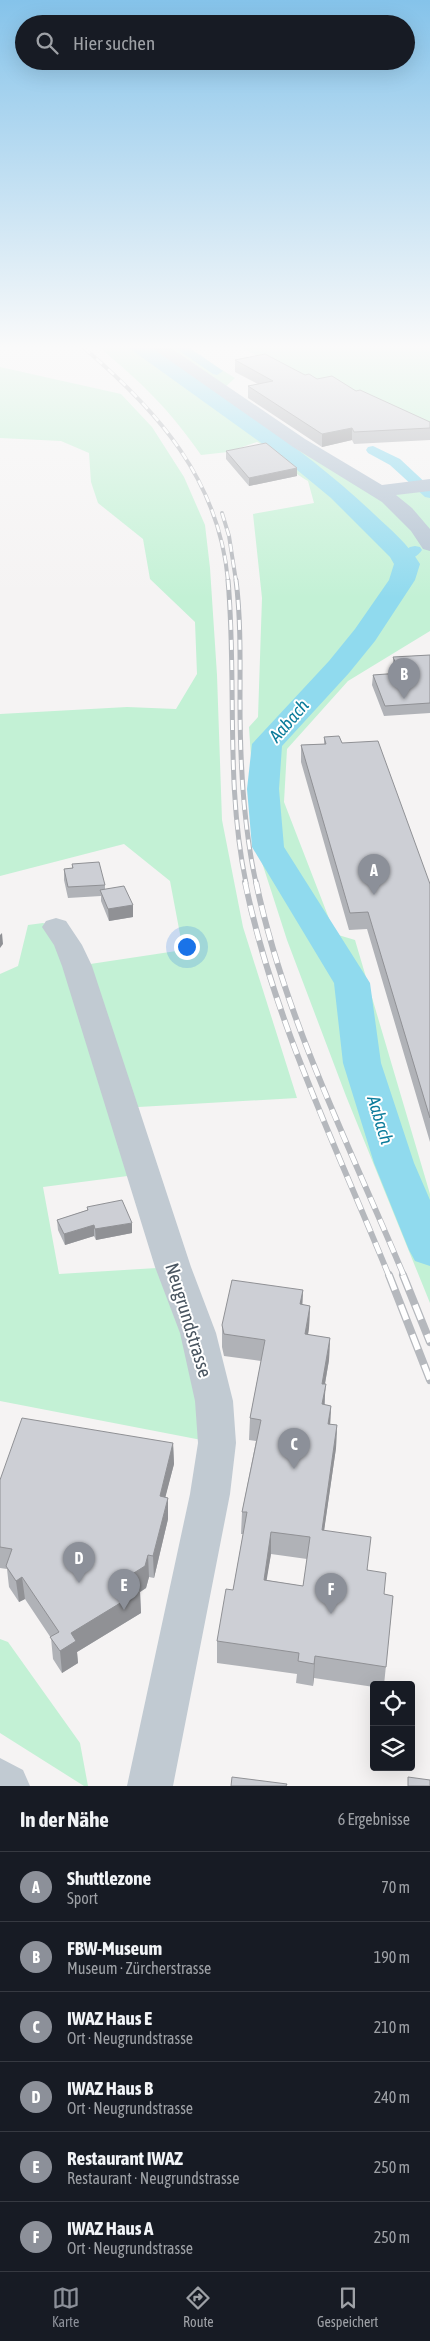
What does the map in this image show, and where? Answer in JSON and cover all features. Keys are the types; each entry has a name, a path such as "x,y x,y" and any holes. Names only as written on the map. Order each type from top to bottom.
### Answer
{"main road":[{"path":"282,431 378,492 409,516 424,533 430,545"},
{"path":"378,492 424,485"}],"street":[{"name":"Neugrundstrasse","path":"56,927 68,945 77,966 164,1242 198,1333 214,1401 216,1443 210,1494 150,1786"},
{"path":"0,1781 7,1786"}],"green space":[{"path":"0,431 155,431 184,477 205,525 210,568 217,675 222,820 243,927 297,1098 121,1108 143,1174 43,1187 59,1274 173,1267 217,1443 0,1401 0,974 18,966 28,925 43,923 56,927 77,966 183,950 170,881 124,844 0,876 0,714 127,707 176,709 197,674 195,622 150,579 143,539 98,503 91,482 89,453 61,441 0,438"},
{"path":"183,431 286,431 378,491 430,488 430,631 348,681 287,749 284,802 335,934 355,940 430,1194 430,1303 346,1096 287,940 257,847 249,727 258,717 262,598 253,514 314,503 308,481 271,450 257,442 228,452 201,455"},
{"path":"0,1639 8,1642 80,1743 88,1786 84,1786 0,1733"}],"building":[{"path":"318,431 335,431 322,434"},
{"path":"266,443 297,468 249,478 226,451"},
{"path":"430,655 430,703 385,706 373,675 400,673 393,657"},
{"path":"339,736 342,743 378,741 430,884 430,1118 368,912 350,913 301,745 326,744 324,737"},
{"path":"99,862 105,885 68,887 64,869 73,868 72,864"},
{"path":"124,886 133,905 108,909 100,890"},
{"path":"122,1200 132,1223 95,1229 94,1225 64,1234 57,1220 88,1210 87,1207"},
{"path":"232,1280 303,1290 300,1304 310,1306 305,1334 330,1338 322,1384 326,1384 322,1404 331,1406 328,1424 337,1425 322,1530 371,1537 367,1570 386,1573 384,1594 393,1596 386,1667 315,1656 314,1664 298,1661 299,1653 217,1641 226,1589 233,1590 247,1512 242,1512 261,1420 250,1418 265,1340 224,1334 222,1325","holes":["271,1532 310,1537 303,1586 264,1580"]},
{"path":"22,1418 173,1443 160,1496 168,1498 153,1556 148,1555 145,1566 129,1576 140,1591 71,1633 76,1641 60,1651 50,1637 59,1632 22,1577 16,1581 6,1566 12,1549 0,1547 0,1480"},
{"path":"232,1777 287,1784 286,1786 231,1786"},
{"path":"408,1777 430,1780 430,1786 408,1786"}],"waterway":[{"name":"Aabach","path":"259,431 293,455 339,493 401,553 407,564 402,580 365,635 339,667 267,744 263,789 268,847 352,983 362,1063 394,1163 430,1250"},
{"path":"373,450 395,462 430,494"},
{"path":"404,557 415,550"}],"railway":[{"path":"166,431 198,480 212,511 222,545 228,581"},
{"path":"222,513 229,536 236,581"},
{"path":"228,580 232,656 233,770 240,845 246,883"},
{"path":"236,580 239,625 243,793 256,883"},
{"path":"245,882 257,933 289,1033 389,1276"},
{"path":"256,882 268,933 301,1033 404,1276"},
{"path":"389,1275 430,1380"},
{"path":"403,1275 430,1342"}],"place":[{"name":"FBW-Museum","path":"404,699"},
{"name":"Shuttlezone","path":"374,895"},
{"name":"IWAZ Haus E","path":"294,1469"},
{"name":"IWAZ Haus B","path":"79,1583"},
{"name":"Restaurant IWAZ","path":"124,1610"},
{"name":"IWAZ Haus A","path":"331,1614"}]}
